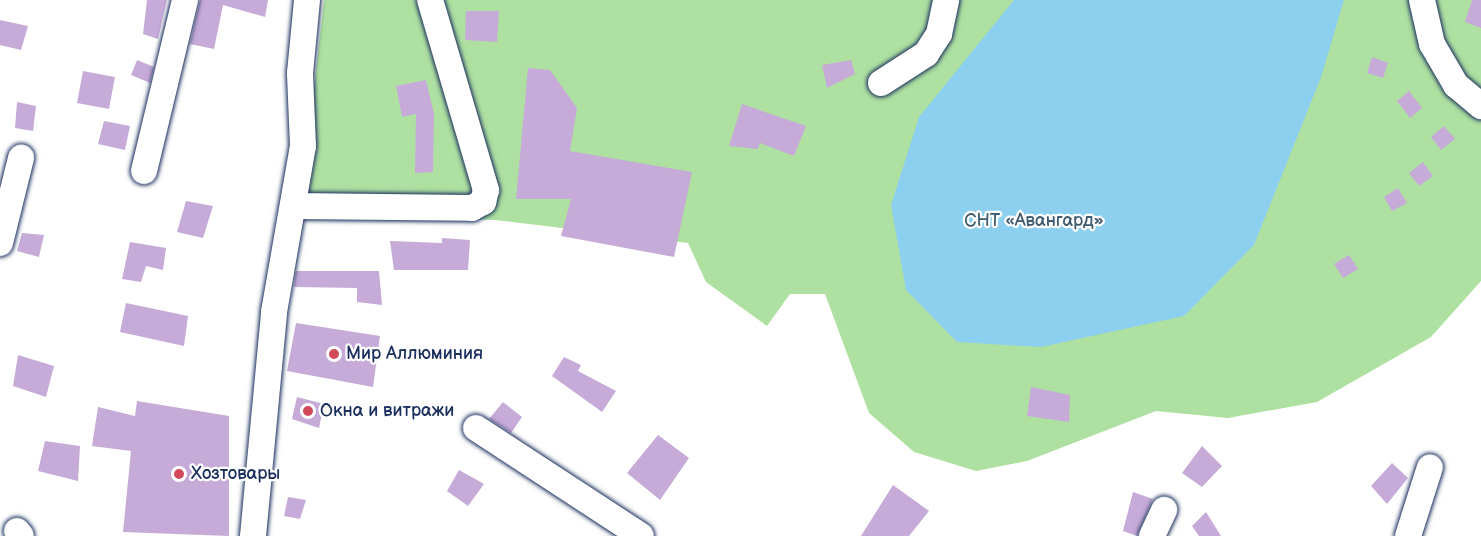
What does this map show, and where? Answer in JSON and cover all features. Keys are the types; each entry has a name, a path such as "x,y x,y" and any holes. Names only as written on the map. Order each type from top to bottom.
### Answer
{"street":[{"path":"144,171 185,0"},
{"path":"253,536 274,312 303,146 300,73 307,0"},
{"path":"293,206 460,208 483,202 486,190 430,0"},
{"path":"881,83 926,54 939,34 946,0"},
{"path":"1422,0 1432,44 1456,85 1481,106"},
{"path":"0,243 21,159"},
{"path":"476,428 641,536"},
{"path":"1408,536 1430,467"},
{"path":"1152,536 1164,510"}],"green space":[{"name":"СНТ «Авангард»","path":"324,0 1481,0 1481,281 1431,337 1317,402 1228,418 1156,411 1027,461 976,471 914,452 869,413 825,294 790,294 767,326 706,282 688,243 495,220 299,216"}],"water":[{"path":"1014,0 1344,0 1321,77 1254,245 1184,316 1041,347 957,342 906,290 891,205 919,117"}],"building":[{"path":"147,0 167,0 158,39 143,34"},
{"path":"200,0 268,0 265,17 223,5 214,49 190,44"},
{"path":"1472,0 1481,0 1481,28 1465,22"},
{"path":"466,11 499,11 497,42 465,40"},
{"path":"0,20 28,26 21,50 0,45"},
{"path":"1372,57 1388,63 1383,78 1367,73"},
{"path":"137,60 154,67 150,83 131,75"},
{"path":"851,60 855,74 827,88 822,65"},
{"path":"528,68 550,70 577,108 570,151 692,172 674,257 561,236 571,199 516,199"},
{"path":"83,71 115,77 109,109 77,103"},
{"path":"426,80 434,114 433,172 415,173 416,114 402,117 396,86"},
{"path":"1409,91 1422,108 1410,118 1397,101"},
{"path":"17,102 36,106 33,131 15,128"},
{"path":"742,104 806,126 794,156 760,143 758,149 729,146"},
{"path":"104,121 130,126 125,150 98,144"},
{"path":"1444,126 1455,139 1441,150 1431,137"},
{"path":"1423,162 1433,176 1419,186 1409,173"},
{"path":"1398,188 1407,203 1392,211 1384,197"},
{"path":"186,201 213,206 203,238 177,232"},
{"path":"22,233 44,235 39,257 17,251"},
{"path":"442,238 470,240 468,270 394,270 390,241 442,243"},
{"path":"130,242 166,248 163,270 146,266 141,282 122,279"},
{"path":"1349,255 1358,269 1343,278 1334,264"},
{"path":"296,271 379,271 382,305 357,302 357,288 294,287"},
{"path":"126,303 188,316 184,346 120,332"},
{"name":"Мир Аллюминия","path":"296,323 380,336 373,387 287,371"},
{"path":"18,355 54,366 46,397 13,386"},
{"path":"564,357 581,365 578,371 616,391 602,412 552,376"},
{"path":"1031,387 1070,395 1069,422 1027,416"},
{"name":"Окна и витражи","path":"297,397 324,404 319,428 292,419"},
{"name":"Хозтовары","path":"137,401 229,416 229,536 123,532 131,451 92,446 98,407 135,416"},
{"path":"503,402 522,417 511,433 489,419"},
{"path":"658,435 689,458 660,500 627,473"},
{"path":"45,441 80,446 78,481 38,471"},
{"path":"1202,446 1222,466 1202,487 1182,473"},
{"path":"1392,463 1408,478 1387,504 1371,486"},
{"path":"459,470 484,484 468,506 447,491"},
{"path":"893,485 929,511 909,536 861,536"},
{"path":"1133,492 1153,499 1137,536 1123,531"},
{"path":"288,497 306,500 300,519 284,516"},
{"path":"1206,512 1221,536 1199,536 1192,526"}],"place":[{"name":"Мир Аллюминия","path":"334,354"},
{"name":"Окна и витражи","path":"308,411"},
{"name":"Хозтовары","path":"179,474"}]}
